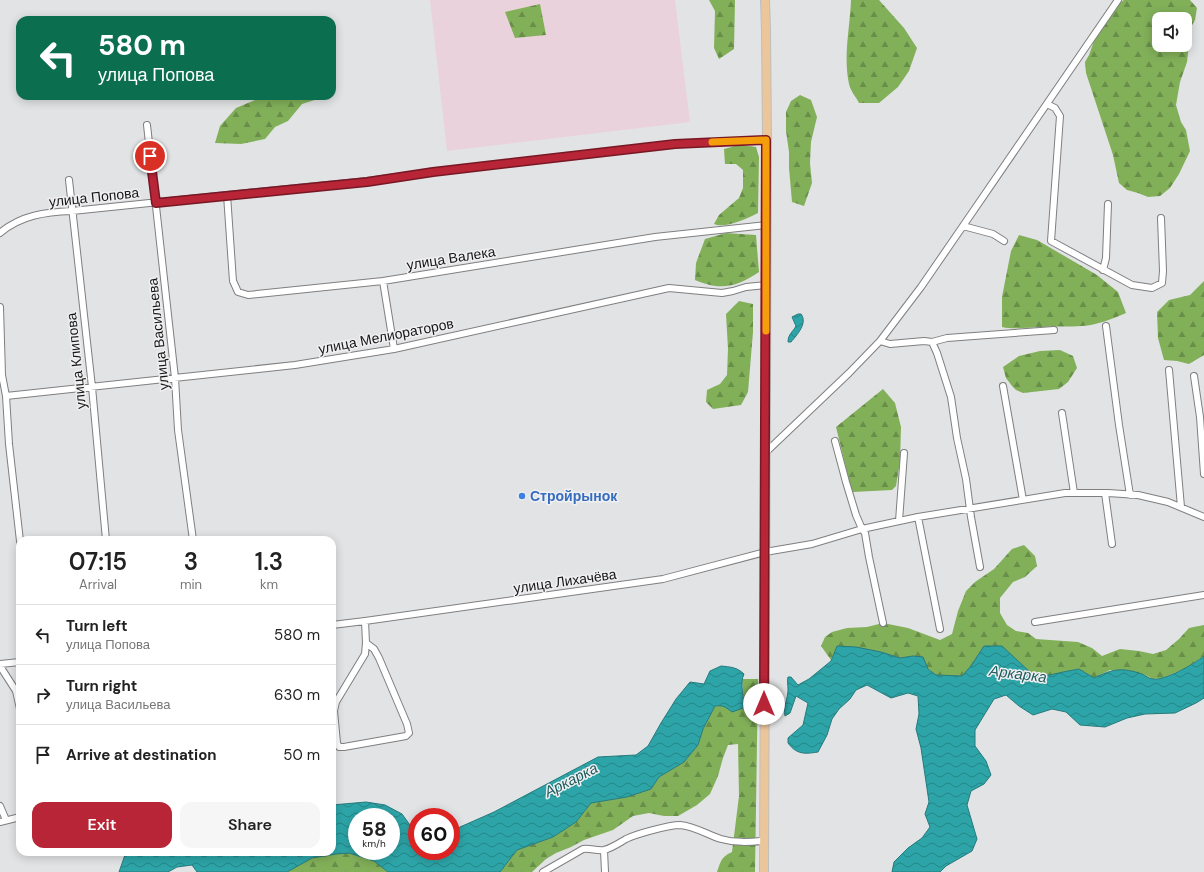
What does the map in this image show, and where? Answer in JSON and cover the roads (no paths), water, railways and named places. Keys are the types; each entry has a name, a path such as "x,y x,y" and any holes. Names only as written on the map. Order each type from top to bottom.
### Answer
{"main road":[{"path":"764,872 766,285 765,0"}],"street":[{"path":"765,453 849,373 880,340 921,287 1118,0"},
{"path":"1047,104 1055,108 1060,116 1051,241 1132,286 1152,288 1162,283 1161,218"},
{"name":"улица Васильева","path":"147,125 175,378 178,430 192,536"},
{"name":"улица Попова","path":"0,233 13,224 35,215 51,212 367,182 441,171 675,144 766,140"},
{"name":"улица Клипова","path":"69,180 92,387 106,536"},
{"name":"улица Валека","path":"227,195 233,281 238,292 248,295 383,281 655,238 766,225"},
{"path":"1103,270 1106,258 1108,204"},
{"path":"963,226 993,234 1004,241"},
{"path":"383,281 394,349"},
{"name":"улица Мелиораторов","path":"6,396 295,364 394,349 669,288 722,293 746,286 766,285"},
{"path":"0,307 2,375 6,396 9,444 19,536"},
{"path":"1106,326 1130,495"},
{"path":"880,340 890,344 924,341 932,342 947,338 1054,330"},
{"path":"932,342 951,397 980,566"},
{"path":"1169,370 1181,507"},
{"path":"1194,376 1200,417 1204,474"},
{"path":"1003,386 1023,500"},
{"path":"1062,412 1074,493"},
{"path":"835,441 848,489 865,534 884,623"},
{"path":"899,521 904,453"},
{"name":"улица Лихачёва","path":"336,625 662,579 765,552 812,544 862,529 899,521 1065,493 1105,493 1130,495 1168,502 1204,517"},
{"path":"1105,493 1112,544"},
{"path":"918,517 940,629"},
{"path":"1035,622 1204,595"},
{"path":"336,702 365,654 365,621"},
{"path":"336,732 339,747 406,736 409,733 407,724 379,658 374,649 366,643"},
{"path":"16,663 0,665 16,691"},
{"path":"0,806 3,821 16,818"},
{"path":"543,872 582,849 590,848 604,850 627,839 664,827 680,825 720,839 734,842 764,841"},
{"path":"604,850 605,872"}],"water":[{"path":"801,314 803,318 802,325 799,332 791,342 788,342 790,335 796,326 792,317"},
{"name":"Аркарка","path":"837,646 856,647 881,652 900,658 913,656 923,657 928,669 936,675 962,676 971,666 984,646 1002,646 1031,673 1045,676 1079,669 1094,678 1112,671 1128,670 1152,679 1158,679 1172,675 1204,656 1204,698 1175,713 1145,714 1127,718 1105,727 1080,725 1066,712 1052,709 1033,715 1006,695 994,699 975,730 975,746 986,761 991,775 984,784 971,791 967,805 977,839 972,851 946,866 940,872 892,872 894,862 908,848 922,838 930,827 925,814 929,802 921,748 916,729 919,714 918,696 908,693 891,698 867,685 856,690 850,699 839,709 832,719 827,735 818,752 798,752 788,743 788,738 803,725 808,703 796,696 790,713 785,716 788,693 788,677 791,677 798,685 809,679 831,661"},
{"name":"Аркарка","path":"721,666 736,669 744,674 742,682 743,708 732,712 724,707 715,706 703,729 698,745 684,762 659,777 651,789 627,797 591,803 576,822 553,837 517,850 500,872 388,872 371,860 400,860 400,813 408,822 408,860 460,860 460,827 494,812 598,757 636,755 648,746 676,699 690,682 704,684 710,671"},
{"path":"366,802 385,805 391,808 348,808 348,853 336,854 336,805"},
{"path":"125,856 324,856 312,858 287,872 197,872 192,865 177,867 168,872 119,872"}],"place":[{"name":"Стройрынок","path":"522,496"}]}
